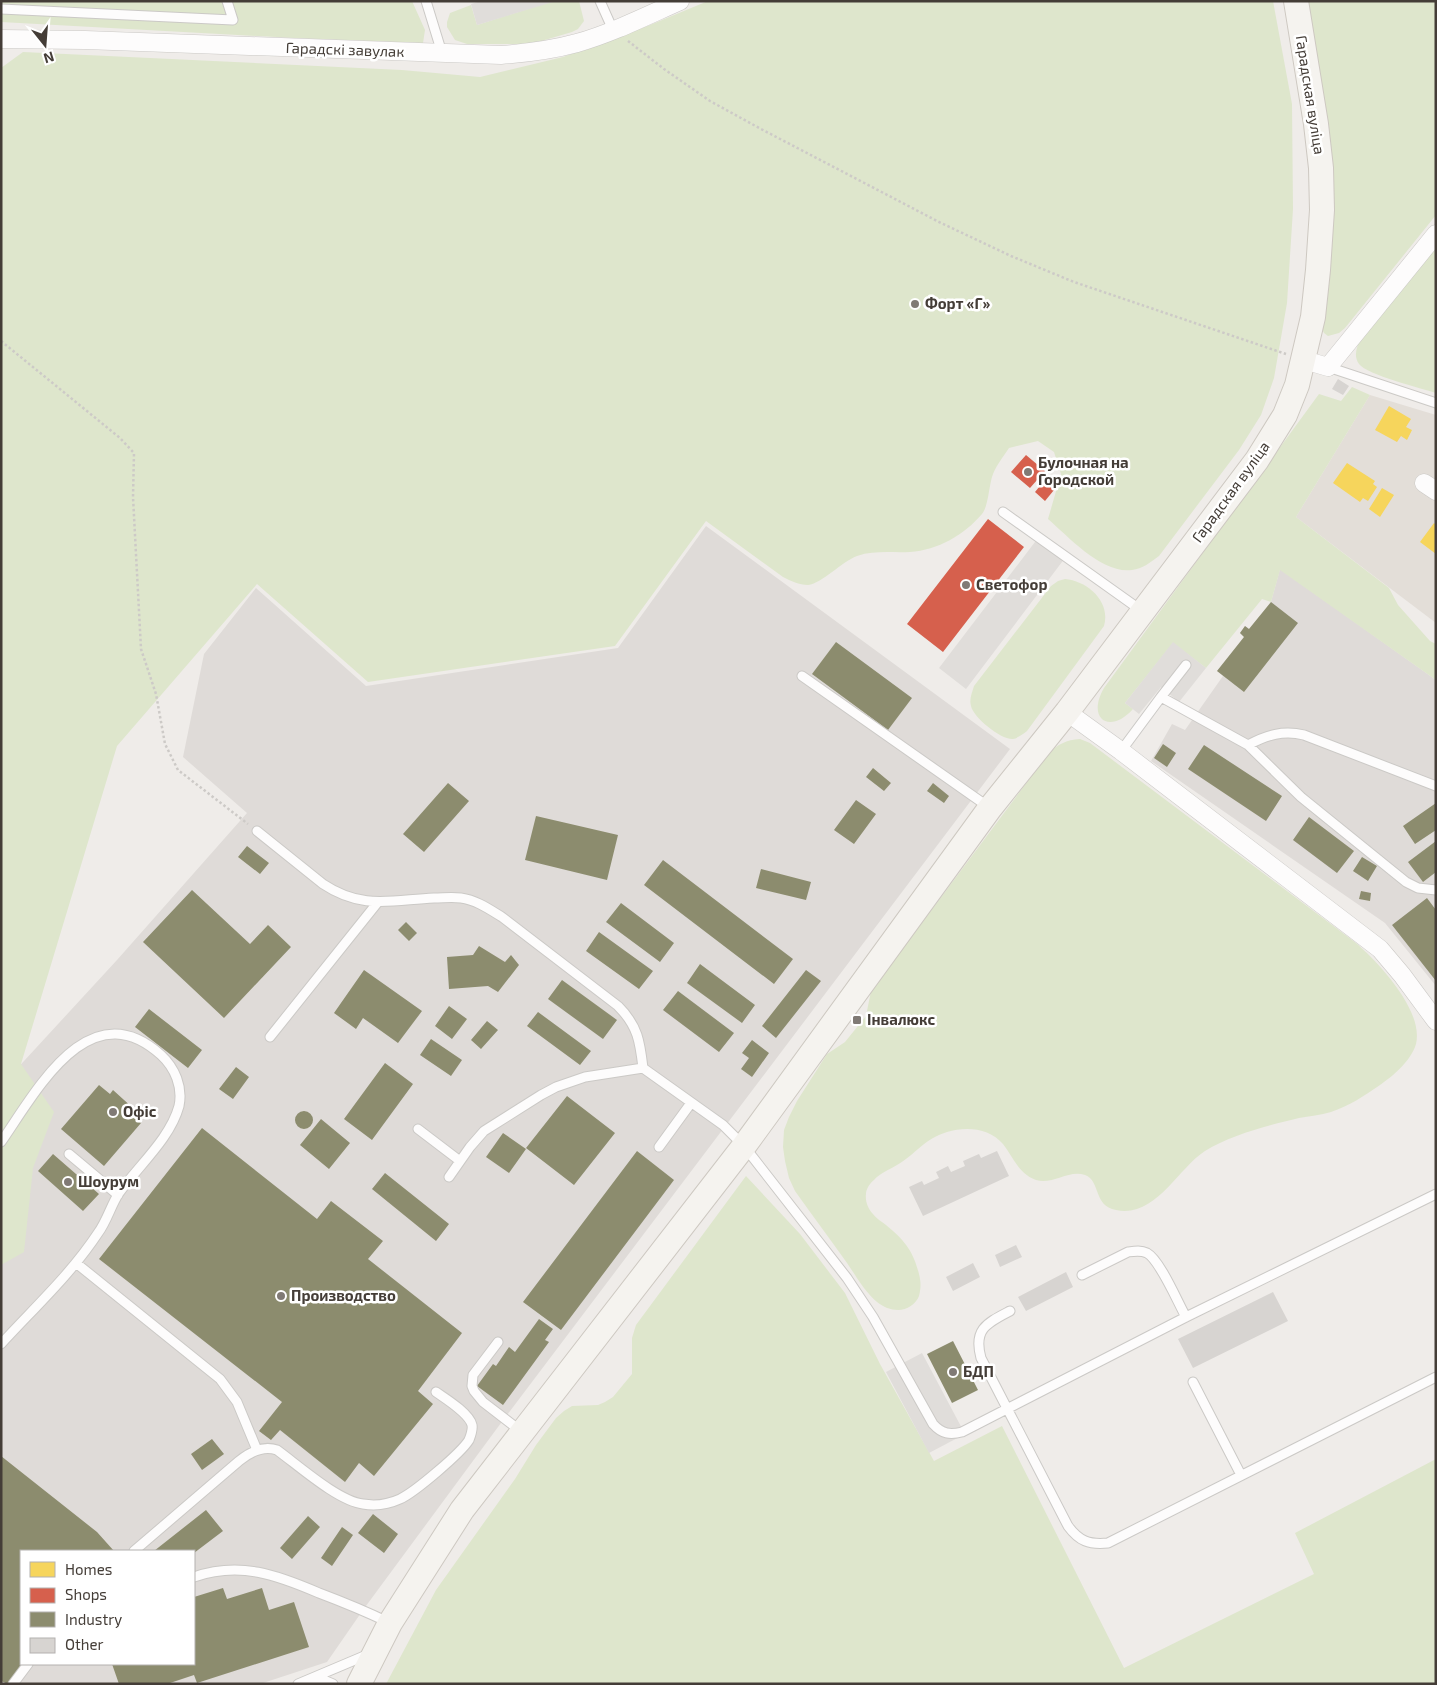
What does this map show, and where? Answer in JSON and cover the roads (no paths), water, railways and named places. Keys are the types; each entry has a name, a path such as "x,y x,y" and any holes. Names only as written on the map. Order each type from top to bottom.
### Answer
{"main road":[{"name":"Гарадская вуліца","path":"359,1684 390,1623 462,1510 744,1146 990,808 1067,712 1257,460 1285,415 1297,385 1313,317 1322,210 1321,168 1316,124 1296,1"}],"street":[{"name":"Гарадскі завулак","path":"1,39 85,40 501,55 541,52 577,43 613,30 680,1"},
{"path":"1304,360 1328,368 1436,234"},
{"path":"1067,712 1355,928 1380,949 1436,1021"}],"lane":[{"path":"1,9 233,20 227,1"},
{"path":"426,1 442,53"},
{"path":"600,1 613,30"},
{"path":"1328,368 1436,402"},
{"path":"1002,512 1142,611"},
{"path":"1121,751 1186,665"},
{"path":"802,676 990,808"},
{"path":"1161,697 1248,745 1301,797 1406,882 1418,888 1436,890"},
{"path":"1248,745 1273,734 1293,732 1436,786"},
{"path":"257,831 323,884 335,892 363,902 461,898 474,901 489,909 618,1006 627,1016 638,1036 643,1068"},
{"path":"270,1037 378,902"},
{"path":"1,1142 51,1070 74,1049 87,1041 101,1036 116,1034 130,1036 143,1041 170,1064 177,1078 180,1095 174,1118 168,1131 118,1195 107,1220 76,1263 1,1344"},
{"path":"448,1177 484,1130 556,1087 584,1077 643,1068 723,1126 744,1146 847,1278 873,1317 933,1424 938,1429 950,1434 956,1434 1007,1409 1186,1317 1436,1194"},
{"path":"659,1148 691,1103"},
{"path":"418,1129 460,1161"},
{"path":"69,1154 118,1195"},
{"path":"1082,1275 1128,1252 1146,1252 1159,1265 1186,1317"},
{"path":"76,1263 220,1379 237,1402 257,1450"},
{"path":"1010,1311 988,1323 981,1331 978,1340 980,1358 1068,1526 1076,1536 1096,1544 1108,1542 1436,1377"},
{"path":"498,1342 473,1375 472,1386 483,1402 522,1432"},
{"path":"1193,1382 1241,1475"},
{"path":"135,1550 239,1461 257,1450 267,1448 277,1450 335,1493 353,1502 372,1505 401,1499 422,1484 460,1450 469,1439 472,1426 469,1420 436,1392"},
{"path":"195,1577 233,1570 267,1573 363,1610 390,1623"},
{"path":"302,1682 376,1651"},
{"path":"13,1684 27,1665"},
{"path":"302,1682 326,1681 333,1684"}],"place":[{"name":"Форт «Г»","path":"915,304"},
{"name":"Булочная на Городской","path":"1028,472"},
{"name":"Светофор","path":"966,585"},
{"name":"Інвалюкс","path":"857,1020"},
{"name":"Офіс","path":"113,1112"},
{"name":"Шоурум","path":"68,1182"},
{"name":"Производство","path":"281,1296"},
{"name":"БДП","path":"953,1372"}]}
